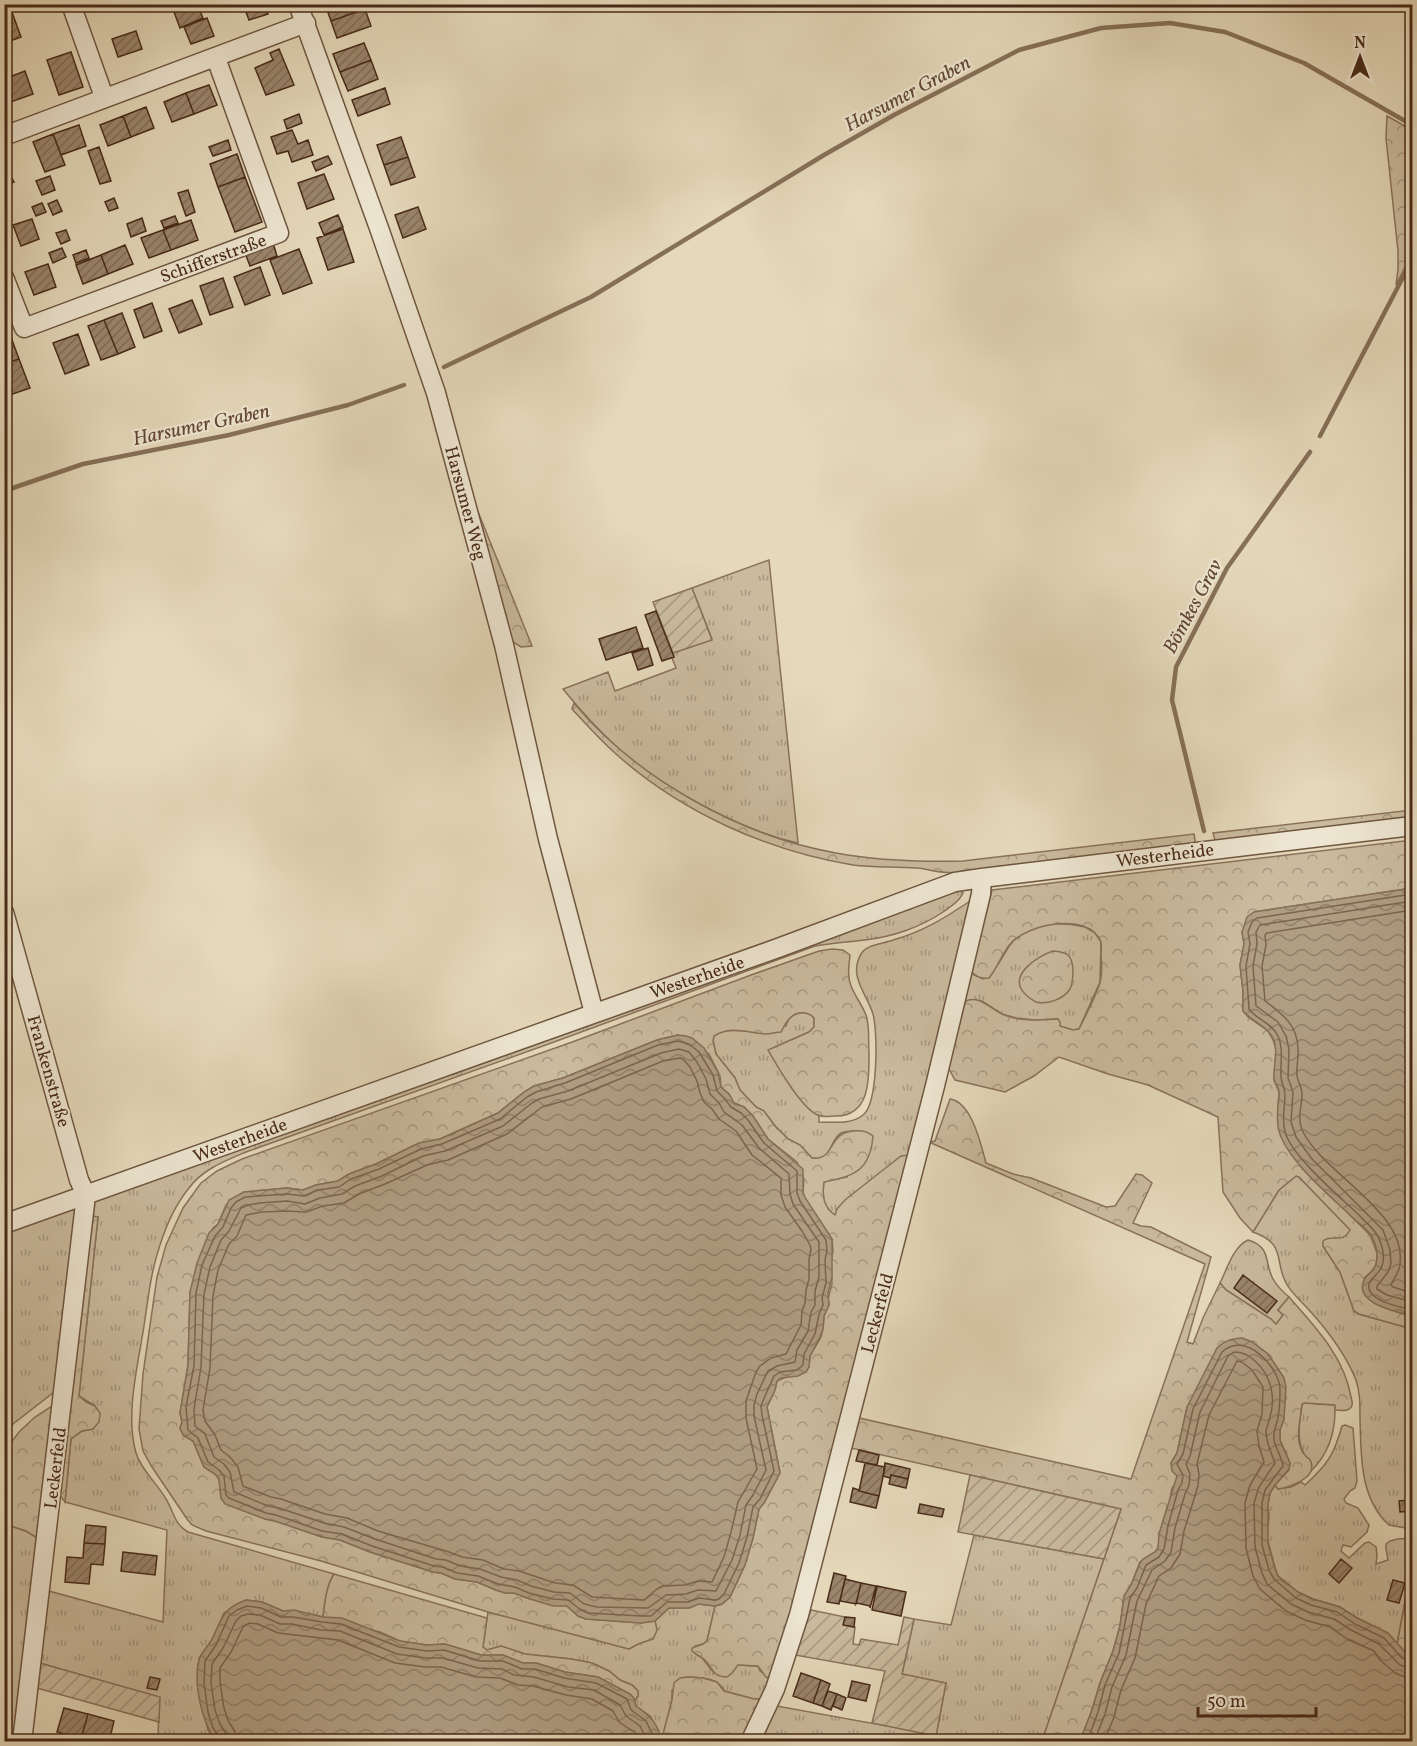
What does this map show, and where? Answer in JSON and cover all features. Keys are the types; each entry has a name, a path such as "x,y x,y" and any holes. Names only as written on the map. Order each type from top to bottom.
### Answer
{"street":[{"path":"70,4 104,97"},
{"name":"Harsumer Weg","path":"298,4 436,393 504,645 548,839 594,1013"},
{"path":"4,136 306,23"},
{"name":"Schifferstraße","path":"4,277 24,328 279,233 216,58"},
{"name":"Westerheide","path":"4,1224 778,948 956,882 1413,826"},
{"name":"Leckerfeld","path":"750,1742 775,1689 800,1615 935,1086 981,894 982,878"},
{"name":"Frankenstraße","path":"4,912 79,1180 86,1195"},
{"name":"Leckerfeld","path":"22,1742 86,1195"}],"green space":[{"path":"1387,116 1412,130 1412,253 1396,285 1398,251 1386,138"},
{"path":"464,477 532,646 521,647 510,640"},
{"path":"769,560 798,843 775,837 728,818 658,779 612,743 563,689 608,672 615,691 676,668 672,658 673,653 712,639 692,588"},
{"path":"692,588 712,640 673,653 653,602"},
{"path":"574,703 628,756 692,800 763,833 800,845 868,858 931,861 963,861 1194,834 1196,846 966,873 919,868 861,866 821,859 757,839 697,811 668,794 641,775 604,743 572,709"},
{"path":"1412,810 1412,821 1216,844 1213,833"},
{"path":"1412,840 1412,888 1254,912 1242,932 1244,944 1240,965 1243,1011 1268,1031 1273,1040 1276,1049 1274,1080 1279,1092 1278,1107 1302,1167 1370,1235 1377,1253 1377,1264 1364,1278 1397,1312 1412,1316 1412,1329 1354,1311 1340,1272 1323,1246 1323,1241 1344,1237 1350,1230 1299,1177 1296,1176 1279,1190 1253,1232 1240,1218 1223,1192 1218,1117 1148,1085 1059,1057 1034,1076 1005,1092 955,1080 947,1065 964,1002 979,1001 1002,1014 1015,1018 1058,1019 1060,1026 1073,1030 1079,1029 1100,983 1101,942 1094,932 1084,926 1072,924 1044,926 1031,930 1011,943 989,978 979,977 973,973 971,971 992,890"},
{"path":"961,890 963,893 952,906 925,922 896,934 875,939 815,946 246,1152 215,1166 195,1181 184,1194 165,1230 154,1265 132,1406 136,1453 183,1529 334,1574 325,1600 323,1617 283,1611 262,1602 246,1600 224,1613 211,1642 199,1658 198,1667 198,1684 208,1730 216,1741 158,1741 159,1697 36,1662 45,1590 163,1622 167,1530 65,1502 71,1439 82,1431 93,1429 95,1406 79,1396 98,1217 90,1216 92,1199"},
{"path":"970,901 911,1155 835,1215 824,1201 824,1181 847,1177 857,1131 841,1133 827,1154 819,1158 812,1158 800,1145 788,1139 764,1111 756,1107 740,1090 735,1078 716,1054 714,1036 728,1031 752,1031 786,1026 790,1018 798,1013 810,1015 814,1018 814,1027 809,1032 769,1050 809,1109 819,1116 819,1122 842,1122 858,1118 868,1108 872,1097 876,1067 875,1023 860,985 857,970 861,954 871,946 924,929"},
{"path":"1052,924 1085,927 1095,933 1101,942 1100,982 1079,1029 1073,1030 1059,1026 1058,1019 1035,1020 1002,1014 982,1001 964,1002 971,971 983,979 996,967 1014,940 1023,933"},
{"path":"843,950 850,955 850,982 868,1024 868,1083 862,1102 856,1110 827,1117 811,1111 790,1086 768,1050 809,1032 814,1027 814,1018 809,1014 799,1013 793,1016 781,1032 766,1034 727,1031 714,1036 713,1041 716,1054 735,1078 740,1090 756,1107 764,1111 788,1139 800,1145 812,1158 825,1155 839,1136 845,1133 862,1131 873,1136 868,1157 859,1170 824,1182 824,1200 835,1215 845,1200 883,1170 901,1156 911,1155 795,1616 772,1679 766,1677 758,1666 738,1665 727,1677 718,1675 713,1672 705,1660 692,1651 692,1648 707,1641 715,1606 722,1604 730,1597 745,1565 759,1509 780,1473 767,1407 777,1381 809,1367 810,1356 821,1337 832,1284 832,1239 805,1199 804,1179 797,1162 768,1139 744,1107 734,1103 721,1087 720,1076 709,1054 678,1035 657,1040 563,1078 534,1086 498,1113 440,1139 419,1143 338,1181 303,1190 287,1188 244,1192 226,1205 218,1224 213,1228 190,1292 188,1365 180,1413 182,1422 180,1428 183,1435 193,1441 204,1467 219,1479 221,1498 265,1519 322,1537 340,1540 455,1579 477,1582 505,1593 514,1593 553,1605 567,1606 578,1616 586,1619 641,1623 655,1621 657,1630 653,1639 629,1649 488,1612 321,1561 206,1531 192,1525 143,1451 139,1429 143,1374 157,1277 166,1245 183,1208 201,1183 217,1171 242,1159 575,1041 751,975 819,951"},
{"path":"1053,951 1066,953 1072,961 1071,987 1064,996 1055,1000 1045,1003 1036,1002 1020,987 1022,974 1032,962"},
{"path":"950,1099 958,1102 970,1116 986,1163 1013,1174 1031,1178 1106,1207 1115,1206 1136,1174 1142,1175 1152,1183 1133,1223 1151,1227 1211,1257 1187,1342 1193,1344 1220,1283 1226,1290 1276,1324 1283,1315 1278,1310 1289,1297 1335,1355 1342,1368 1352,1400 1352,1406 1344,1411 1335,1410 1335,1405 1302,1404 1299,1442 1312,1468 1301,1481 1278,1489 1275,1485 1289,1470 1290,1463 1280,1440 1280,1430 1284,1419 1284,1378 1268,1354 1252,1342 1187,1407 1177,1453 1171,1463 1177,1476 1176,1483 1172,1488 1162,1524 1158,1548 1140,1562 1124,1596 1120,1626 1113,1651 1080,1741 1042,1741 1121,1509 851,1448 859,1418 1131,1479 1205,1264 929,1142 935,1141"},
{"path":"1296,1176 1351,1230 1347,1236 1323,1246 1340,1272 1354,1311 1412,1329 1412,1529 1389,1525 1372,1502 1362,1460 1360,1403 1356,1380 1342,1352 1330,1335 1288,1287 1278,1254 1271,1242 1253,1232 1279,1190"},
{"path":"70,1207 78,1213 54,1392 13,1424 5,1434 4,1230"},
{"path":"90,1216 98,1217 79,1396 95,1406 100,1413 99,1422 93,1429 82,1431 71,1439 65,1502 56,1490"},
{"path":"1248,1240 1256,1243 1264,1251 1273,1279 1289,1297 1278,1310 1283,1315 1276,1325 1271,1319 1226,1290 1220,1283 1234,1253"},
{"path":"55,1404 39,1539 26,1531 5,1524 5,1450 35,1417"},
{"path":"1302,1404 1335,1405 1333,1433 1327,1450 1310,1472 1311,1462 1303,1452 1299,1434"},
{"path":"1342,1426 1353,1428 1357,1481 1355,1488 1344,1499 1346,1503 1358,1508 1369,1525 1367,1532 1351,1547 1343,1545 1341,1551 1349,1558 1369,1542 1376,1547 1376,1564 1388,1560 1386,1544 1390,1541 1412,1538 1412,1564 1397,1644 1388,1633 1340,1607 1298,1592 1278,1576 1267,1537 1268,1504 1270,1493 1275,1485 1278,1489 1291,1487 1301,1482 1305,1485 1329,1459"},
{"path":"970,1475 1121,1509 1104,1559 958,1532"},
{"path":"4,1524 26,1531 39,1539 14,1742 4,1741"},
{"path":"974,1535 1104,1559 1042,1741 761,1742 777,1706 936,1735 946,1683 902,1674 914,1619 951,1625"},
{"path":"1412,1566 1412,1656 1397,1644"},
{"path":"334,1574 487,1618 483,1647 487,1650 501,1646 525,1654 592,1663 632,1685 638,1691 638,1696 634,1702 630,1694 598,1677 565,1672 536,1663 523,1663 503,1655 481,1655 445,1644 427,1645 400,1641 380,1632 323,1617 325,1600"},
{"path":"698,1604 715,1606 707,1641 695,1646 696,1654 714,1673 732,1673 737,1665 758,1666 760,1671 772,1679 765,1699 754,1699 724,1691 718,1683 704,1678 688,1677 672,1690 672,1700 662,1739 650,1716 634,1702 638,1691 609,1671 592,1663 571,1659 525,1654 501,1646 487,1650 483,1647 488,1612 629,1649 653,1639 657,1630 655,1621 669,1608 689,1608"},
{"path":"811,1610 845,1617 844,1625 855,1627 853,1644 859,1645 861,1639 898,1645 904,1617 914,1619 902,1674 946,1683 936,1736 872,1723 885,1671 795,1655"},
{"path":"36,1662 160,1697 159,1722 33,1687"},
{"path":"688,1677 717,1682 724,1691 754,1699 765,1699 746,1741 661,1742 674,1683 680,1678"}],"water":[{"path":"1412,888 1412,1316 1379,1306 1365,1295 1362,1288 1364,1280 1373,1270 1377,1257 1371,1235 1303,1169 1281,1137 1277,1118 1279,1094 1274,1079 1275,1043 1266,1030 1243,1011 1240,965 1244,944 1242,932 1247,917 1254,912"},
{"path":"678,1035 692,1038 704,1048 718,1072 721,1087 734,1103 744,1107 768,1139 803,1169 803,1193 832,1239 829,1305 824,1316 823,1329 810,1356 809,1367 806,1372 798,1376 781,1378 777,1381 767,1407 780,1473 759,1509 745,1565 730,1597 722,1604 715,1606 699,1604 689,1608 669,1608 655,1621 641,1623 586,1619 578,1616 567,1606 553,1606 514,1593 505,1593 477,1582 455,1579 340,1540 322,1537 265,1519 225,1504 221,1498 219,1479 204,1467 193,1441 183,1435 180,1428 182,1422 180,1413 188,1365 190,1292 197,1263 209,1233 218,1224 229,1200 244,1192 287,1188 303,1190 338,1181 419,1143 440,1139 498,1113 534,1086 563,1078 657,1040"},
{"path":"1242,1338 1252,1342 1268,1354 1284,1378 1286,1387 1280,1440 1290,1463 1289,1469 1270,1493 1268,1504 1268,1544 1278,1576 1298,1592 1340,1607 1388,1633 1407,1654 1412,1656 1412,1741 1080,1741 1113,1651 1120,1626 1124,1596 1140,1563 1158,1548 1159,1534 1177,1476 1172,1471 1171,1463 1177,1453 1187,1407 1217,1348 1228,1340"},
{"path":"246,1600 262,1602 283,1611 294,1610 323,1617 342,1618 400,1641 427,1645 445,1644 481,1655 503,1655 523,1663 536,1663 565,1672 598,1677 634,1698 636,1706 656,1725 661,1741 216,1741 203,1714 198,1691 197,1669 202,1654 225,1614 233,1606"}],"building":[{"path":"4,4 9,4 21,37 7,42 4,36"},
{"path":"171,4 197,4 203,18 180,28"},
{"path":"243,4 265,4 268,14 249,20"},
{"path":"325,4 363,4 365,9 331,21"},
{"path":"365,9 371,26 337,38 331,21"},
{"path":"207,18 214,36 191,44 184,27"},
{"path":"136,31 142,49 118,57 112,39"},
{"path":"364,43 371,60 340,72 333,54"},
{"path":"279,49 294,85 266,95 255,68 273,60 270,53"},
{"path":"71,52 83,87 59,95 47,60"},
{"path":"371,60 378,79 348,91 340,72"},
{"path":"7,63 12,76 25,71 33,94 5,104 4,64"},
{"path":"209,85 217,105 194,114 186,93"},
{"path":"385,88 390,104 358,116 352,100"},
{"path":"186,93 194,114 172,122 164,102"},
{"path":"146,107 154,128 131,137 123,116"},
{"path":"299,114 302,123 287,129 284,120"},
{"path":"123,116 131,137 108,146 100,125"},
{"path":"79,125 86,146 61,155 53,134"},
{"path":"292,130 298,144 308,140 313,155 292,162 288,151 277,154 271,137"},
{"path":"53,134 65,165 45,172 33,142"},
{"path":"401,137 408,157 384,165 377,145"},
{"path":"228,140 231,150 213,156 209,147"},
{"path":"99,147 111,181 100,184 88,151"},
{"path":"237,154 245,177 218,187 210,164"},
{"path":"328,156 332,164 316,171 312,162"},
{"path":"408,157 415,177 391,185 384,165"},
{"path":"4,163 14,182 4,186"},
{"path":"324,174 334,199 307,209 298,183"},
{"path":"50,176 55,190 42,195 36,181"},
{"path":"245,177 262,222 235,232 218,187"},
{"path":"188,190 195,212 186,216 178,193"},
{"path":"114,198 118,208 109,211 105,202"},
{"path":"57,200 62,211 53,215 48,204"},
{"path":"42,203 46,212 36,216 32,207"},
{"path":"418,207 426,229 403,238 395,215"},
{"path":"338,215 343,227 324,235 319,223"},
{"path":"175,216 178,223 164,228 161,221"},
{"path":"142,218 146,231 131,237 127,224"},
{"path":"32,219 39,239 21,246 13,225"},
{"path":"191,220 198,240 171,250 163,230"},
{"path":"343,229 354,262 328,270 317,238"},
{"path":"66,230 70,240 61,244 56,233"},
{"path":"163,230 171,250 149,258 141,238"},
{"path":"273,243 277,256 250,266 245,253"},
{"path":"125,245 133,264 108,274 101,255"},
{"path":"62,248 66,257 53,263 49,253"},
{"path":"299,249 312,283 283,294 270,260"},
{"path":"86,250 89,258 76,263 73,255"},
{"path":"101,255 108,274 83,284 76,265"},
{"path":"48,264 56,287 34,295 25,272"},
{"path":"260,267 270,295 245,305 234,277"},
{"path":"223,278 233,307 210,315 200,286"},
{"path":"192,300 202,324 179,333 169,309"},
{"path":"152,303 162,331 144,338 134,310"},
{"path":"122,313 135,347 118,354 104,320"},
{"path":"104,320 118,354 101,360 88,326"},
{"path":"8,329 19,359 4,364 4,330"},
{"path":"78,334 89,365 65,374 53,343"},
{"path":"19,359 30,388 4,397 4,364"},
{"path":"656,611 674,657 662,661 645,615"},
{"path":"636,627 643,648 606,660 599,639"},
{"path":"648,648 653,665 638,670 632,653"},
{"path":"1243,1275 1277,1301 1267,1313 1234,1288"},
{"path":"859,1450 879,1455 877,1465 856,1461"},
{"path":"865,1463 885,1467 879,1496 859,1491"},
{"path":"885,1463 910,1469 908,1479 891,1475 890,1478 883,1476"},
{"path":"891,1475 908,1479 906,1488 889,1484"},
{"path":"853,1488 879,1496 876,1508 850,1502"},
{"path":"1409,1500 1410,1511 1400,1512 1399,1501"},
{"path":"920,1504 944,1509 942,1517 918,1513"},
{"path":"86,1525 106,1527 105,1544 84,1543"},
{"path":"84,1543 105,1544 103,1565 91,1564 89,1584 65,1582 67,1557 83,1558"},
{"path":"123,1552 157,1556 155,1575 121,1571"},
{"path":"1341,1559 1352,1568 1339,1583 1329,1574"},
{"path":"834,1573 846,1576 839,1604 827,1602"},
{"path":"845,1579 861,1583 856,1604 840,1601"},
{"path":"1393,1580 1405,1583 1399,1603 1387,1600"},
{"path":"861,1583 876,1586 870,1608 870,1606 856,1604"},
{"path":"877,1586 906,1592 901,1616 872,1610"},
{"path":"845,1617 855,1618 854,1627 843,1625"},
{"path":"801,1673 821,1680 813,1703 793,1696"},
{"path":"150,1677 160,1679 157,1690 147,1688"},
{"path":"821,1680 830,1684 822,1706 813,1703"},
{"path":"852,1681 870,1685 866,1701 848,1697"},
{"path":"828,1691 837,1694 831,1710 822,1706"},
{"path":"837,1694 846,1698 842,1710 833,1706"},
{"path":"64,1708 88,1714 81,1739 57,1732"},
{"path":"88,1714 114,1721 109,1742 92,1742 81,1739"}],"waterway":[{"name":"Harsumer Graben","path":"444,367 591,297 824,155 894,115 1019,50 1101,28 1170,23 1225,32 1304,63 1412,125"},
{"name":"Bömkes Grav","path":"1320,436 1412,260"},
{"name":"Harsumer Graben","path":"4,491 83,464 229,435 348,405 404,385"},
{"name":"Bömkes Grav","path":"1204,831 1172,700 1176,667 1227,568 1310,452"}]}
